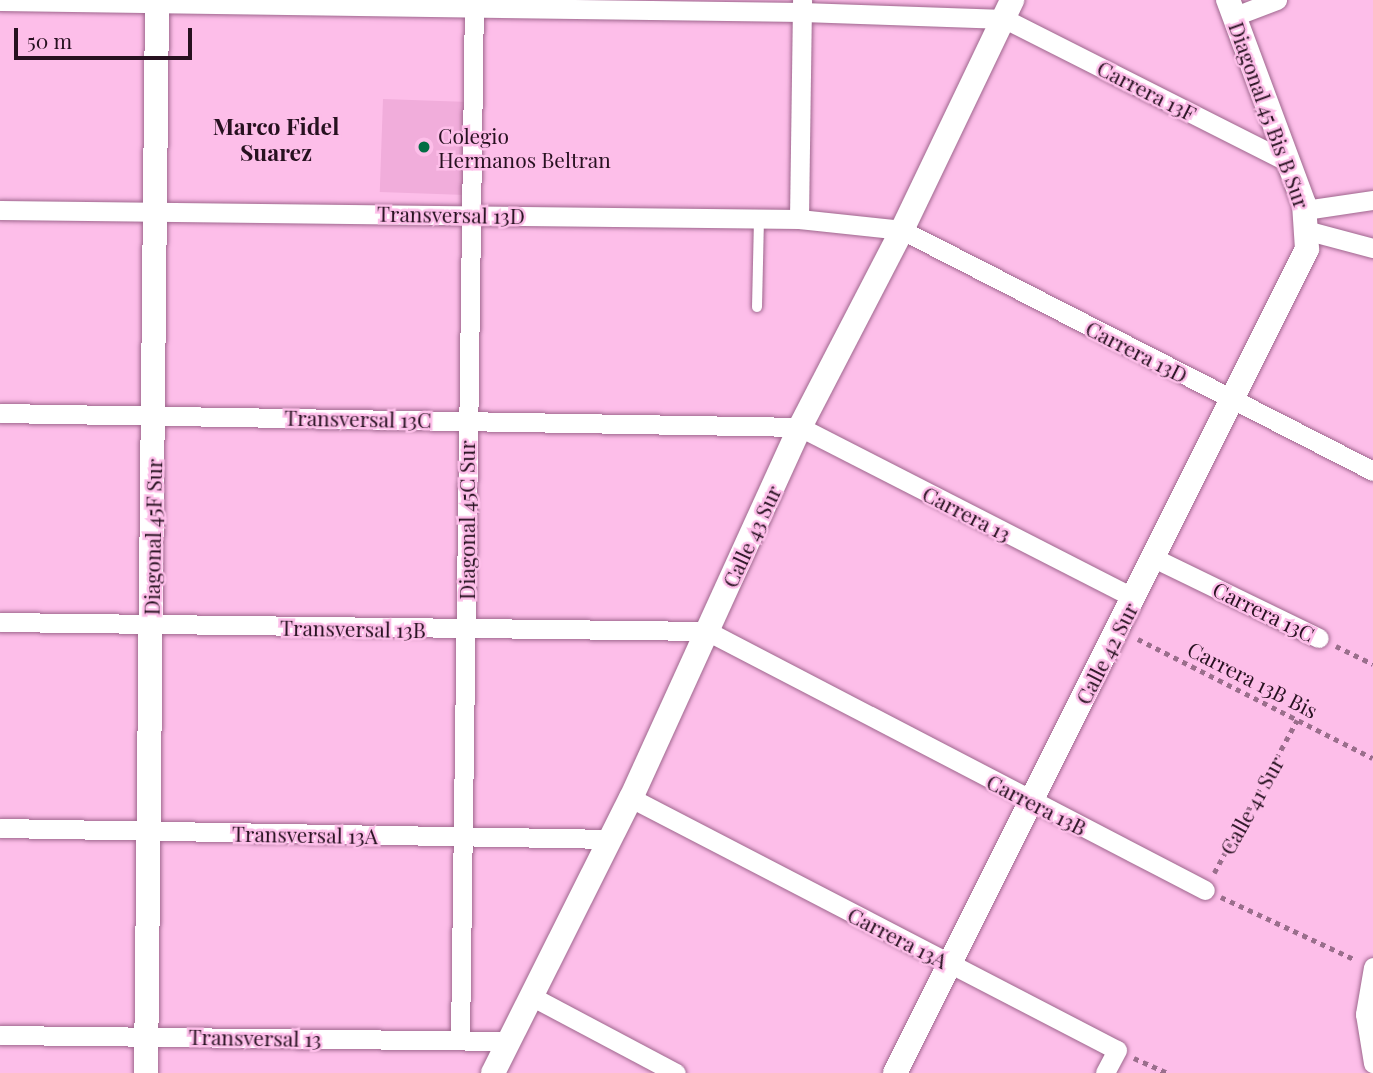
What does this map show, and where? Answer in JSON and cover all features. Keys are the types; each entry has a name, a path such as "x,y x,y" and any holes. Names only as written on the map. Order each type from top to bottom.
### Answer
{"street":[{"path":"1231,8 1277,0"},
{"path":"0,1 1008,9"},
{"name":"Diagonal 45F Sur","path":"146,1073 157,1"},
{"name":"Diagonal 45C Sur","path":"460,1040 466,420 474,3"},
{"path":"799,219 802,6"},
{"name":"Diagonal 45 Bis B Sur","path":"1231,8 1307,221"},
{"name":"Carrera 13F","path":"1008,9 1288,162"},
{"name":"Calle 43 Sur","path":"493,1073 631,798 800,427 902,230 1008,9"},
{"path":"1307,221 1373,200"},
{"name":"Transversal 13D","path":"0,210 759,218 799,219 902,230"},
{"path":"1307,221 1373,248"},
{"name":"Calle 42 Sur","path":"895,1073 1302,264 1307,221"},
{"name":"Carrera 13D","path":"902,230 1373,471"},
{"name":"Transversal 13C","path":"0,413 800,427"},
{"name":"Carrera 13","path":"800,427 1133,598"},
{"name":"Carrera 13C","path":"1154,558 1319,638"},
{"name":"Transversal 13B","path":"0,622 465,631 707,631"},
{"name":"Carrera 13B","path":"707,631 1031,802 1205,890"},
{"name":"Carrera 13A","path":"631,798 1117,1050"},
{"name":"Transversal 13A","path":"0,828 610,839"},
{"path":"1373,967 1365,1014 1373,1063"},
{"path":"531,996 676,1073"},
{"name":"Transversal 13","path":"0,1035 509,1041"},
{"path":"1105,1073 1117,1050"}],"lane":[{"path":"757,307 759,218"}],"path":[{"name":"Carrera 13B Bis","path":"1119,629 1373,758"},
{"name":"Carrera 13C","path":"1319,638 1373,664"},
{"name":"Calle 41 Sur","path":"1205,890 1297,720"},
{"path":"1205,890 1373,967"},
{"path":"1117,1050 1167,1073"}],"shaded area":[{"name":"Colegio Hermanos Beltran","path":"383,99 469,102 466,195 380,192"}],"place":[{"name":"Colegio Hermanos Beltran","path":"424,147"}],"district":[{"name":"Marco Fidel Suarez","path":"276,139"}]}
